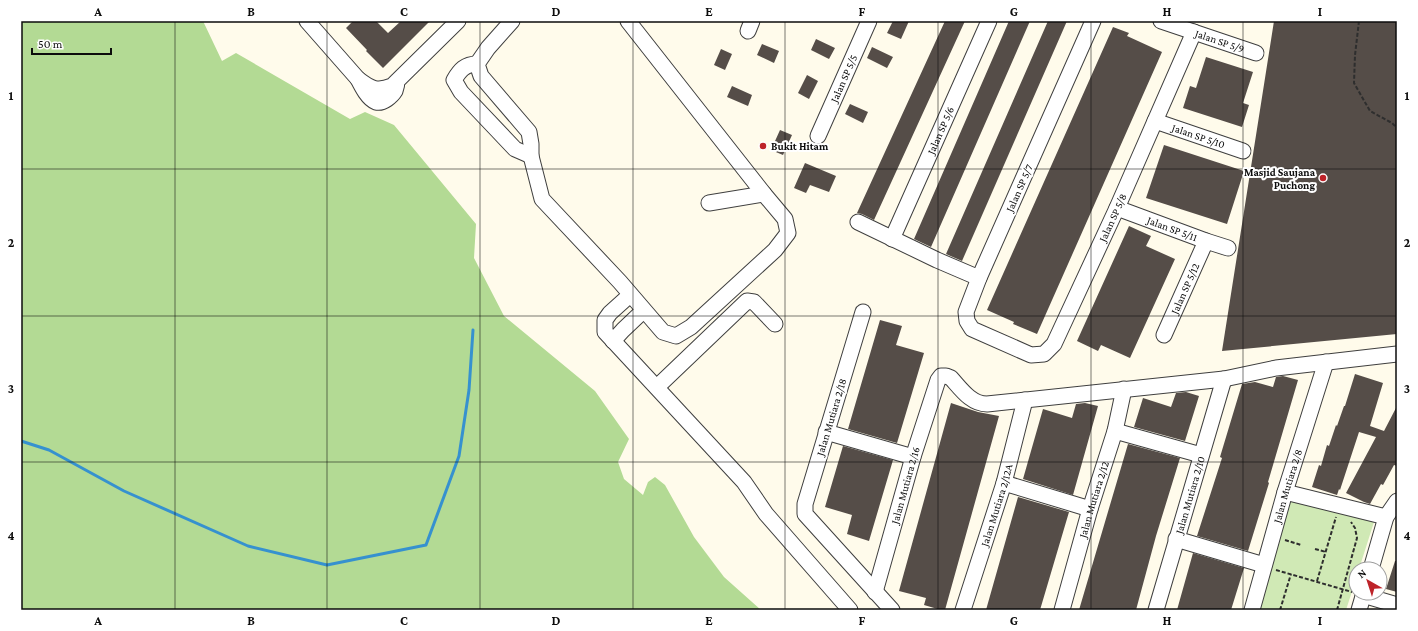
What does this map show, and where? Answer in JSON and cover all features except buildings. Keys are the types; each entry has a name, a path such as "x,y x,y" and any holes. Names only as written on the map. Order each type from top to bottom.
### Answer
{"street":[{"path":"313,23 358,79 362,87 376,102 379,102 388,99 395,91 397,81 458,21"},
{"path":"477,64 488,48 512,21"},
{"path":"477,64 481,76 528,132 531,144 531,156 542,199 663,332 676,336 691,327 775,250 788,232 785,219 628,21"},
{"name":"Jalan SP 5/5","path":"818,136 869,21"},
{"name":"Jalan SP 5/6","path":"892,239 989,21"},
{"name":"Jalan SP 5/7","path":"999,341 972,329 967,321 966,312 979,278 1093,21"},
{"name":"Jalan SP 5/9","path":"1161,21 1256,53"},
{"name":"Jalan SP 5/8","path":"999,341 1031,355 1044,354 1054,344 1117,208 1194,32"},
{"path":"477,64 469,64 460,71 454,80 461,92 515,149 531,156"},
{"name":"Jalan SP 5/10","path":"1155,121 1243,151"},
{"path":"709,203 764,194"},
{"name":"Jalan SP 5/11","path":"1117,208 1228,248"},
{"path":"858,222 979,278"},
{"name":"Jalan SP 5/12","path":"1164,335 1206,241"},
{"path":"630,295 610,313 605,320 605,332 744,482 766,514 850,610"},
{"path":"657,387 747,301 754,302 775,324"},
{"path":"613,341 643,310"},
{"name":"Jalan Mutiara 2/18","path":"863,312 804,504 805,514 810,521 875,592"},
{"path":"1025,400 1224,379 1276,368 1397,354"},
{"name":"Jalan Mutiara 2/8","path":"1252,610 1270,568 1285,492 1326,362"},
{"name":"Jalan Mutiara 2/16","path":"875,592 913,458 938,380 941,376 946,376 973,401 980,404 1025,400"},
{"name":"Jalan Mutiara 2/10","path":"1156,610 1224,379"},
{"name":"Jalan Mutiara 2/12","path":"1062,610 1090,509 1115,431 1124,389"},
{"name":"Jalan Mutiara 2/12A","path":"963,610 1004,484 1025,400"},
{"path":"1115,431 1201,455"},
{"path":"826,432 913,458"},
{"path":"1004,484 1090,509"},
{"path":"1285,492 1386,517"},
{"path":"1373,561 1386,517 1397,501"},
{"path":"1176,539 1270,568"},
{"path":"875,592 892,610"},
{"path":"1385,601 1397,605"}],"path":[{"path":"1360,21 1355,55 1354,82 1370,111 1392,123 1397,128"},
{"path":"1317,581 1338,512"},
{"path":"1337,610 1357,538 1355,528 1350,520"},
{"path":"1286,533 1285,540 1301,545"},
{"path":"1316,549 1326,552"},
{"path":"1270,568 1348,591"},
{"path":"1280,610 1291,574"}],"green space":[{"path":"21,21 203,21 222,61 236,53 350,119 365,112 394,125 476,224 474,258 504,316 595,391 629,439 618,462 624,479 643,495 648,482 655,477 665,485 694,537 724,577 761,610 21,610"},
{"path":"1289,501 1374,522 1362,561 1348,561 1349,601 1346,610 1259,610"}],"waterway":[{"path":"21,441 49,450 124,491 248,546 327,565 426,545 459,456 469,390 473,330"}],"place":[{"name":"Bukit Hitam","path":"763,146"},
{"name":"Masjid Saujana Puchong","path":"1323,178"}]}
